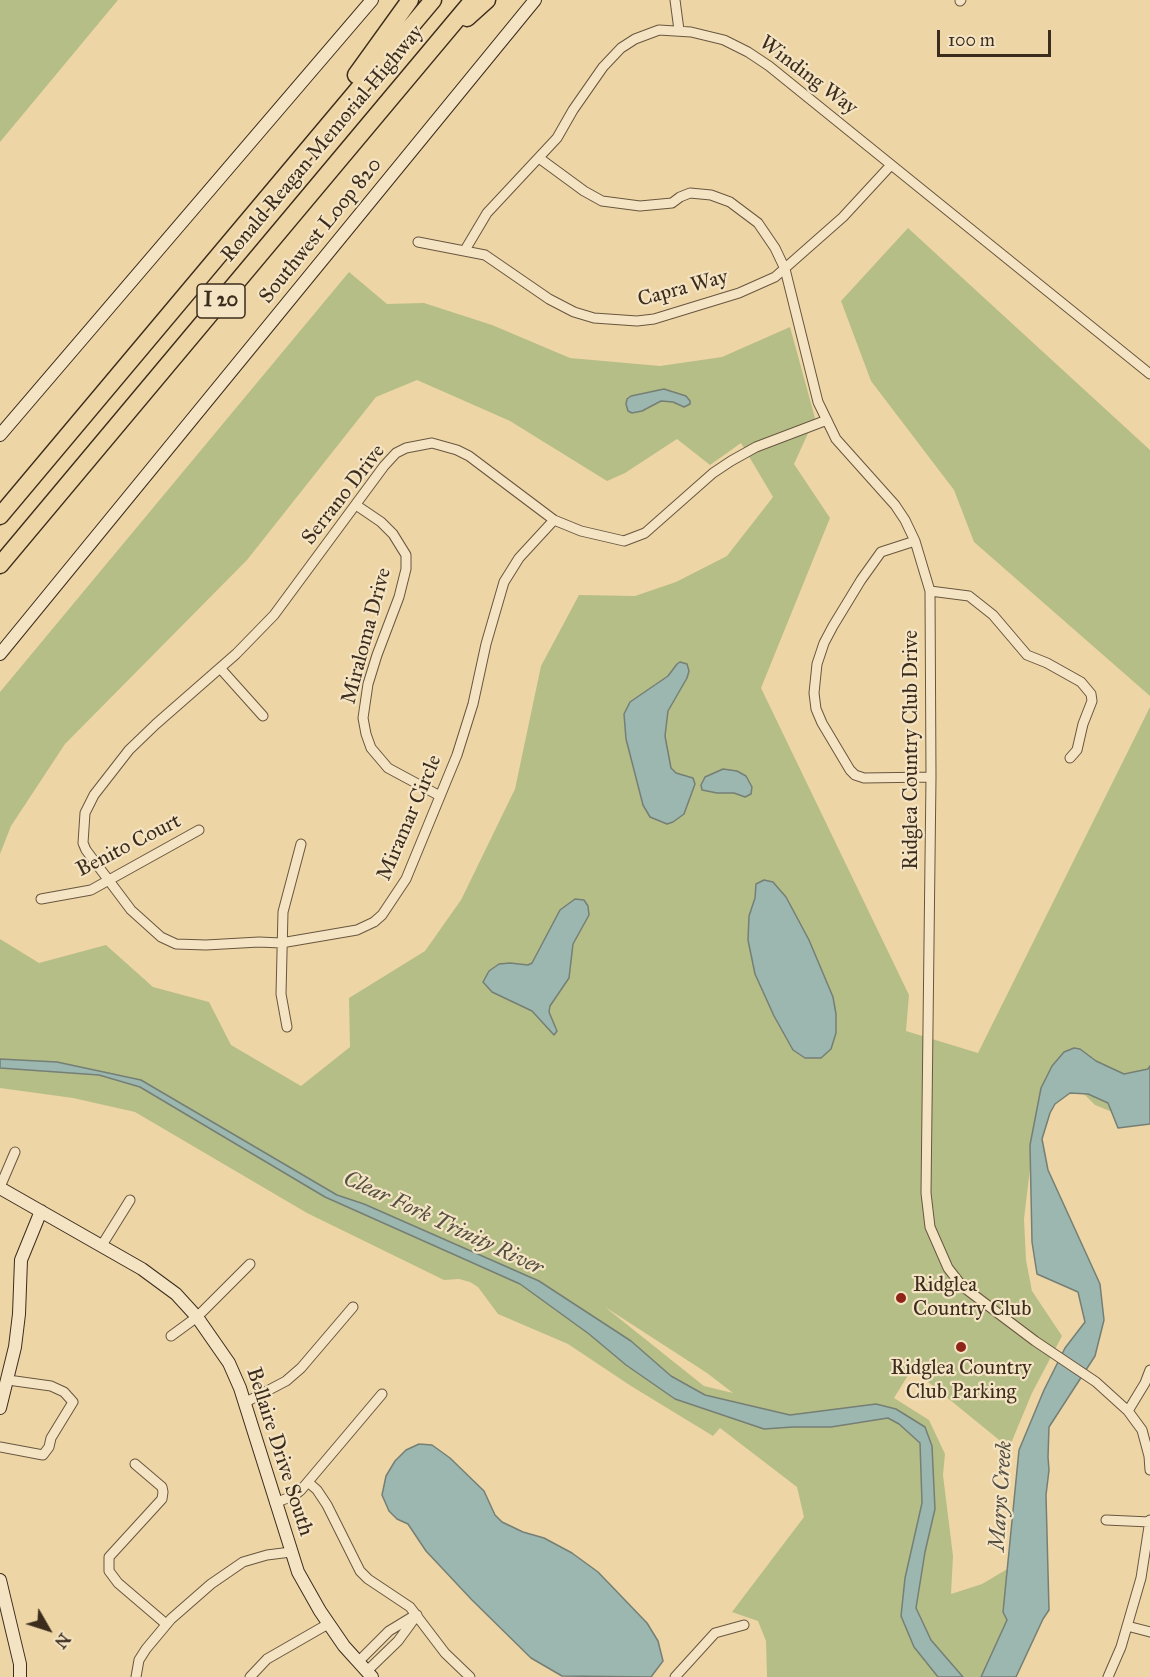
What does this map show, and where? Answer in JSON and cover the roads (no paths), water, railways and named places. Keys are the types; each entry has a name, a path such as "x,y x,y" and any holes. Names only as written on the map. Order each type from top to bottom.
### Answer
{"highway":[{"path":"245,224 248,207 327,113 388,34 411,0"},
{"name":"Ronald Reagan Memorial Highway","path":"0,516 433,0"},
{"name":"Ronald Reagan Memorial Highway","path":"0,565 473,0"},
{"path":"442,36 487,0"}],"street":[{"path":"0,435 372,0"},
{"name":"Southwest Loop 820","path":"0,654 535,0"},
{"path":"675,0 679,30"},
{"name":"Winding Way","path":"465,250 494,205 557,138 603,67 621,48 647,33 659,30 679,30 711,36 748,52 802,91 1150,374"},
{"name":"Ridglea Country Club Drive","path":"539,158 584,191 602,201 640,206 672,203 690,194 711,195 739,207 758,223 785,268 818,402 836,439 895,505 915,541 930,591 928,1215 935,1242 954,1278 1035,1341 1096,1382 1128,1411 1142,1430 1150,1470"},
{"name":"Capra Way","path":"418,242 465,250 492,259 549,299 574,312 594,318 637,321 654,319 739,293 775,277 843,217 891,165"},
{"name":"Serrano Drive","path":"108,880 83,843 85,813 94,795 129,750 220,668 274,615 396,453 406,448 432,443 444,445 469,456 554,520 581,531 616,541 624,541 645,533 712,473 731,461 756,447 827,420"},
{"name":"Miraloma Drive","path":"356,505 381,522 393,534 406,555 406,569 399,597 368,684 363,718 366,734 371,748 388,768 440,796"},
{"name":"Miramar Circle","path":"108,880 130,910 154,932 176,944 281,942 357,930 374,922 382,915 406,879 457,755 473,704 486,644 504,582 519,558 554,520"},
{"path":"915,541 881,552 861,580 824,643 817,664 814,693 816,710 822,723 855,775 864,778 931,777"},
{"path":"930,591 969,596 993,615 1027,655 1081,682 1091,694 1092,701 1083,724 1077,750 1070,758"},
{"path":"220,668 263,716"},
{"name":"Benito Court","path":"41,899 91,890 199,830"},
{"path":"287,1027 281,994 283,912 301,844"},
{"path":"0,1188 15,1152"},
{"name":"Bellaire Drive South","path":"0,1188 142,1269 176,1294 197,1317 230,1363 246,1402 275,1503 298,1572 328,1624 366,1670"},
{"path":"102,1245 130,1200"},
{"path":"0,1408 8,1380 20,1314 21,1260 41,1211"},
{"path":"171,1336 197,1317 249,1264"},
{"path":"246,1402 286,1381 301,1368 353,1307"},
{"path":"1128,1411 1150,1370"},
{"path":"0,1447 43,1455 73,1402 64,1392 51,1386 8,1380"},
{"path":"275,1503 295,1495 308,1482 382,1394"},
{"path":"135,1464 162,1487 164,1492 162,1499 109,1557 109,1571 118,1583 166,1624"},
{"path":"308,1482 317,1490 327,1505 360,1570 368,1579 410,1607 445,1653 470,1677"},
{"path":"1106,1520 1150,1522 1141,1578 1127,1626 1108,1677"},
{"path":"136,1677 142,1654 166,1624 211,1584 243,1562 291,1552"},
{"path":"0,1580 20,1664 20,1677"},
{"path":"366,1670 398,1641 417,1615"},
{"path":"250,1677 267,1659 328,1624"},
{"path":"675,1677 715,1633 744,1624"},
{"path":"1127,1626 1150,1632"}],"water":[{"path":"664,389 686,396 690,404 684,407 673,402 661,401 642,411 632,413 628,411 627,399 631,396"},
{"path":"680,662 687,664 689,671 668,711 665,736 671,768 676,773 693,778 695,784 684,814 667,824 650,817 643,805 626,739 624,714 630,702 668,676"},
{"path":"723,769 737,771 746,776 752,787 751,794 745,797 734,793 702,790 701,785 705,777"},
{"path":"764,880 773,882 786,897 809,940 833,997 836,1033 831,1049 821,1058 805,1058 793,1050 755,974 748,940 749,916 755,898 756,884"},
{"path":"575,899 584,900 588,906 589,915 573,944 569,978 550,1006 549,1012 557,1031 554,1035 532,1011 492,992 483,982 489,971 499,964 528,965 532,963 560,910"},
{"path":"1074,1048 1080,1049 1096,1061 1124,1074 1148,1069 1150,1066 1150,1124 1118,1128 1108,1103 1088,1094 1070,1093 1055,1104 1042,1139 1048,1170 1100,1284 1104,1320 1095,1356 1049,1427 1049,1470 1046,1495 1049,1610 1016,1677 981,1677 1007,1620 1003,1612 1019,1450 1044,1390 1065,1348 1085,1322 1078,1292 1037,1274 1032,1242 1030,1145 1041,1088 1052,1066 1064,1052"},
{"path":"0,1059 57,1062 141,1080 337,1195 364,1204 539,1281 631,1341 671,1376 705,1395 790,1415 876,1404 896,1409 925,1427 932,1446 935,1509 916,1608 931,1640 963,1677 938,1677 914,1647 901,1616 905,1578 922,1503 920,1443 899,1424 888,1418 831,1427 764,1429 675,1399 626,1365 589,1334 520,1284 325,1197 140,1087 99,1075 0,1068"},
{"path":"419,1444 432,1445 450,1458 484,1491 495,1515 502,1522 523,1532 544,1538 572,1553 598,1572 647,1623 658,1641 663,1661 651,1677 562,1676 531,1658 472,1600 426,1551 408,1524 397,1519 389,1511 382,1495 386,1476 395,1461 406,1450"}],"place":[{"name":"Ridglea Country Club","path":"901,1298"},
{"name":"Ridglea Country Club Parking","path":"961,1347"}],"water label":[{"name":"Clear Fork Trinity River","path":"443,1224"},
{"name":"Marys Creek","path":"1002,1496"}]}
